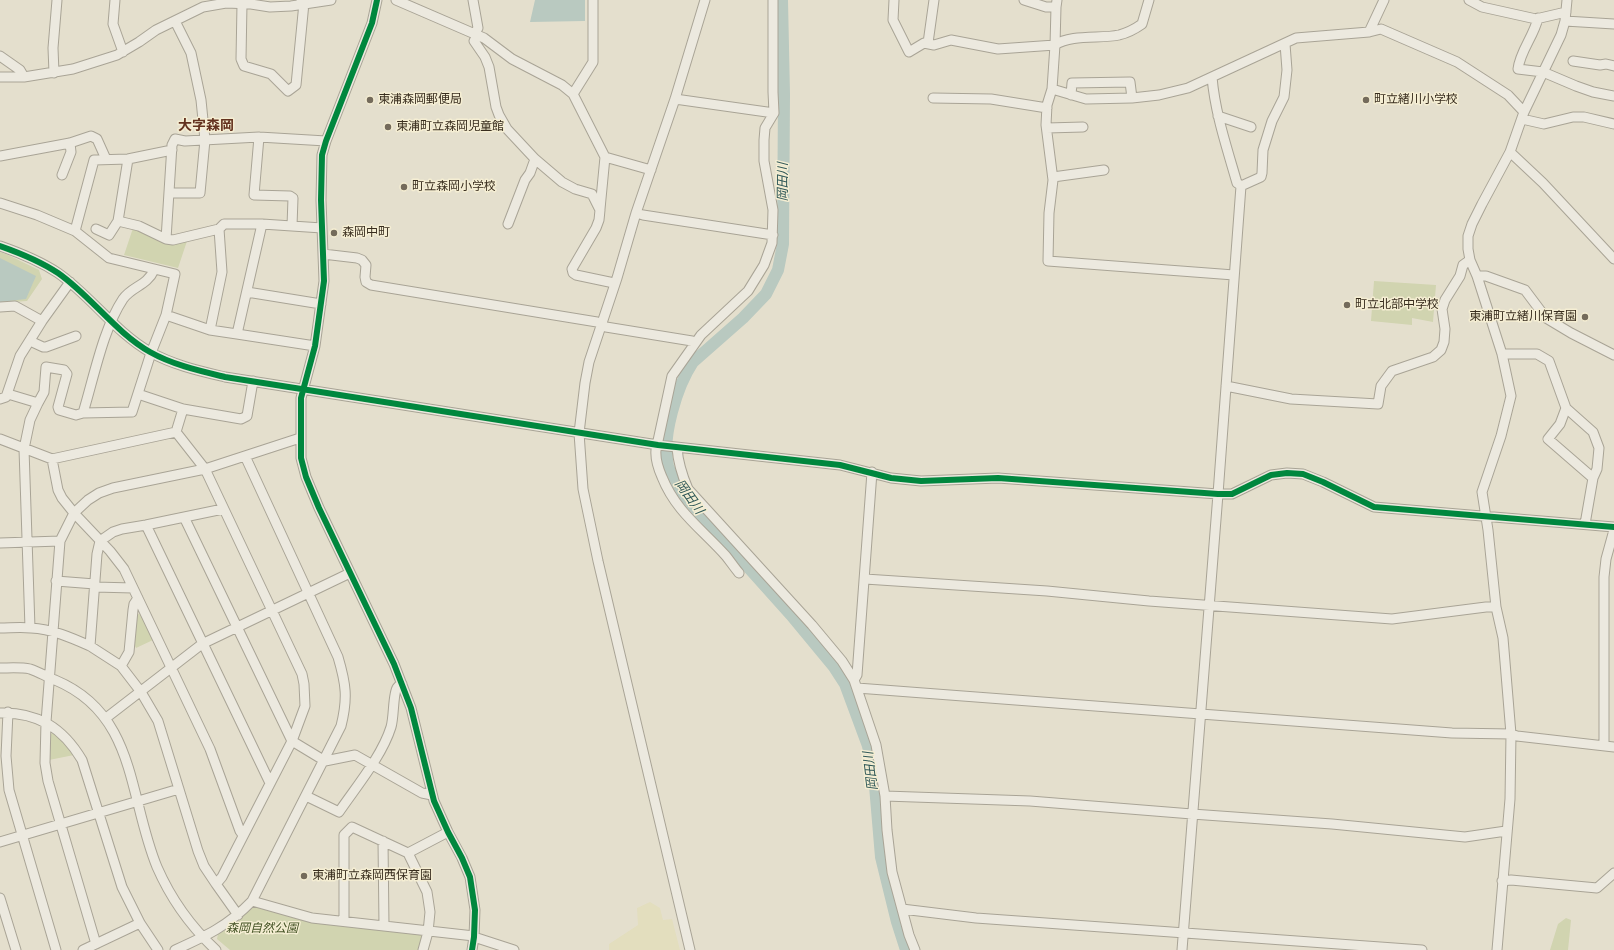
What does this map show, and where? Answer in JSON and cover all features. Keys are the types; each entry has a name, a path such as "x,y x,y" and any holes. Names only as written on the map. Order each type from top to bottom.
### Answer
{"street":[{"path":"54,72 53,48 57,0"},
{"path":"115,0 113,24 123,52"},
{"path":"0,77 24,77 73,69 117,55 156,30 203,8 226,3 270,7 291,6 303,1 311,4 331,0"},
{"path":"377,0 372,23 326,141 322,155 324,282 315,346 302,389 300,438 301,458 306,477 319,508 391,658 412,708 432,795 448,832 470,876 475,910 472,950"},
{"path":"396,0 474,37 484,38 512,59 562,84 573,94 605,157 600,210 596,228 572,269 576,275 614,284"},
{"path":"473,0 478,28 474,37"},
{"path":"573,94 593,62 593,0"},
{"path":"690,950 598,561 583,489 579,433 586,374 636,213 675,99 705,0"},
{"path":"739,573 726,556 693,524 672,497 658,468 656,457 672,376 708,327 742,298 755,282 769,253 773,235 772,204 764,161 764,140 765,128 774,113 773,0"},
{"path":"894,0 893,20 908,52 924,43 934,45 951,40 998,49 1055,45 1060,42 1086,37 1118,35 1133,30 1142,24 1149,0"},
{"path":"928,43 934,0"},
{"path":"1024,0 1046,7 1057,3 1052,89 1047,108 1047,128 1053,177 1049,213 1048,261 1234,275"},
{"path":"1369,32 1384,0"},
{"path":"1469,0 1482,7 1538,18 1565,17 1614,24"},
{"path":"1491,950 1497,950 1506,831 1510,799 1511,734 1503,638 1496,607 1482,492 1501,436 1511,396 1502,354 1477,276 1470,260 1468,236 1472,224 1510,152 1523,116 1561,35 1567,0"},
{"path":"242,4 241,59 244,66 270,74 288,92 296,85 303,1"},
{"path":"1538,18 1535,30 1518,64 1518,69 1543,72 1593,92 1614,96"},
{"path":"170,192 200,193 205,140 200,100 191,53 175,21"},
{"path":"1052,89 1086,99 1132,98 1159,95 1188,88 1296,38 1369,32 1381,28 1457,62 1508,95 1523,116 1544,124 1573,117 1584,117 1614,124"},
{"path":"474,37 489,67 496,107 499,115 514,138 534,159 562,182 575,189 592,194 600,210"},
{"path":"1182,950 1182,933 1201,715 1241,186 1260,177 1262,173 1263,150 1272,121 1284,97 1287,70 1285,44"},
{"path":"0,56 20,70 24,77"},
{"path":"1573,61 1614,66"},
{"path":"1212,77 1213,93 1218,116 1237,183 1240,185"},
{"path":"1071,95 1072,83 1130,82 1132,98"},
{"path":"933,98 991,99 1047,108"},
{"path":"675,99 774,113"},
{"path":"1218,116 1251,127"},
{"path":"1047,128 1082,128"},
{"path":"0,156 70,143 91,136 97,139 106,159"},
{"path":"166,239 172,150 175,140 185,141 259,137 326,141"},
{"path":"259,137 254,195 290,196 293,198 292,226"},
{"path":"62,175 71,152 70,143"},
{"path":"75,231 94,160 128,159 172,150"},
{"path":"1510,152 1543,183 1614,258"},
{"path":"605,157 651,170"},
{"path":"96,229 109,235 118,221 128,159"},
{"path":"508,224 525,180 530,173 534,159"},
{"path":"1053,177 1104,170"},
{"path":"0,203 37,215 75,231 109,258 175,274 166,315 151,353 132,412 83,413 76,415 59,410 58,407 67,374 64,370 46,367 44,392 30,420 24,449 30,628"},
{"path":"636,213 773,235"},
{"path":"118,221 139,226 166,239 173,240 219,229 224,224 262,224 322,228"},
{"path":"237,334 262,224"},
{"path":"210,330 222,272 219,229"},
{"path":"0,246 22,254 48,267 70,282 110,320 134,341 151,353 198,371 253,381 677,448 840,465 891,478 921,481 998,478 1232,494 1271,475 1286,473 1303,474 1374,506 1486,517 1585,524 1614,529 1606,558 1604,577 1604,745"},
{"path":"323,254 357,258 362,260 366,265 366,282 371,285 597,322 606,327 692,341 695,343"},
{"path":"1226,386 1291,399 1378,404 1381,386 1392,371 1434,357 1440,350 1444,342 1445,329 1442,309 1443,305 1460,276 1463,265 1470,260"},
{"path":"83,413 110,320 124,297 148,280 154,270"},
{"path":"1477,276 1486,276 1525,290 1546,318 1571,333 1614,355"},
{"path":"38,403 4,397 20,356 42,321 70,282"},
{"path":"247,292 322,304"},
{"path":"0,307 16,306 42,321"},
{"path":"166,315 210,330 315,346"},
{"path":"30,341 46,347 76,336"},
{"path":"1502,354 1537,354 1549,361 1566,408 1593,432 1600,448 1585,524"},
{"path":"138,394 183,410 241,419 247,416 253,381"},
{"path":"1566,408 1560,424 1548,439 1593,478"},
{"path":"176,432 183,410"},
{"path":"0,439 52,459 176,432"},
{"path":"176,432 205,469 297,664 304,684 305,706 292,741 222,877 216,884"},
{"path":"96,944 60,824 48,781 45,763 46,722 56,581 60,541 65,528 74,513 88,500 99,493 113,488 205,469 300,438"},
{"path":"677,448 682,474 688,488 812,625 842,661 855,684 876,745 885,796 892,872 909,935 915,950"},
{"path":"176,950 222,927 238,915 252,901 342,726 346,704 346,687 338,657 245,456"},
{"path":"52,459 58,490 62,498 124,569 210,749 240,831 243,835"},
{"path":"855,684 865,579 872,472"},
{"path":"90,646 97,554 100,541 113,532 122,529 223,509"},
{"path":"184,517 292,741 325,761 355,755 422,793 432,795"},
{"path":"146,525 270,783"},
{"path":"0,543 60,541"},
{"path":"106,718 142,692 202,644 272,611 307,592 350,573"},
{"path":"865,579 1047,591 1209,606 1392,619 1496,607"},
{"path":"56,581 133,588"},
{"path":"121,666 129,652 134,604 138,598"},
{"path":"0,628 30,628 68,636 90,646 121,666 142,692 158,721 204,866 238,915"},
{"path":"0,668 30,669 50,678 75,690 106,718 122,746 157,865 168,891 185,917 216,950"},
{"path":"306,796 340,812 372,764 391,727 394,718 397,688 402,684"},
{"path":"855,684 1201,715 1452,734 1511,734 1614,746"},
{"path":"56,950 9,790 6,772 4,712 29,715 46,722 67,738 82,760 122,887 140,923 158,950"},
{"path":"0,842 179,790"},
{"path":"885,796 1030,800 1332,824 1465,837 1506,831"},
{"path":"344,921 344,835 352,827 408,853 427,892 430,912 428,932 423,950"},
{"path":"408,853 448,832"},
{"path":"383,841 384,926"},
{"path":"1502,881 1511,880 1597,888 1614,873"},
{"path":"0,898 16,950"},
{"path":"252,901 312,918 474,937 514,950"},
{"path":"902,909 976,918 1422,950"},
{"path":"83,950 140,923"}],"shaded area":[{"path":"535,0 585,0 585,21 530,22"},
{"path":"0,258 36,276 26,299 0,302"},
{"path":"650,902 660,908 663,920 672,919 680,950 609,950 609,944 638,925 637,908"}],"green space":[{"path":"133,228 187,241 178,268 124,255"},
{"path":"0,252 39,270 42,279 27,301 0,303"},
{"path":"1374,281 1436,285 1433,322 1412,318 1412,325 1371,321"},
{"path":"138,614 142,615 153,637 153,640 136,648 133,631"},
{"path":"54,733 64,740 74,755 49,760 50,734"},
{"name":"森岡自然公園","path":"255,905 313,922 422,935 423,938 418,950 230,950 217,939 218,934 233,926"},
{"path":"1566,918 1571,920 1568,950 1550,950 1558,924"}],"waterway":[{"name":"岡田川","path":"782,0 784,94 783,244 778,270 766,294 743,318 693,362 681,384 676,398 669,427 666,454 668,466 676,484 685,496 791,615 834,667 845,684 868,746 875,786 881,857 897,922 906,950"}],"cycle path":[{"path":"377,0 372,23 326,141 322,155 321,200 324,281 315,346 301,398 301,458 306,477 319,508 394,664 411,708 434,801 470,877 475,910 472,950"},
{"path":"0,246 15,251 58,273 70,282 137,344 150,352 177,364 225,377 658,445 840,465 891,478 921,481 998,478 1232,494 1271,475 1287,473 1303,474 1374,507 1614,527"}],"place":[{"name":"東浦森岡郵便局","path":"370,100"},
{"name":"町立緒川小学校","path":"1366,100"},
{"name":"東浦町立森岡児童館","path":"388,127"},
{"name":"町立森岡小学校","path":"404,187"},
{"name":"森岡中町","path":"334,233"},
{"name":"町立北部中学校","path":"1347,305"},
{"name":"東浦町立緒川保育園","path":"1585,317"},
{"name":"東浦町立森岡西保育園","path":"304,876"}],"district":[{"name":"大字森岡","path":"206,126"}]}
